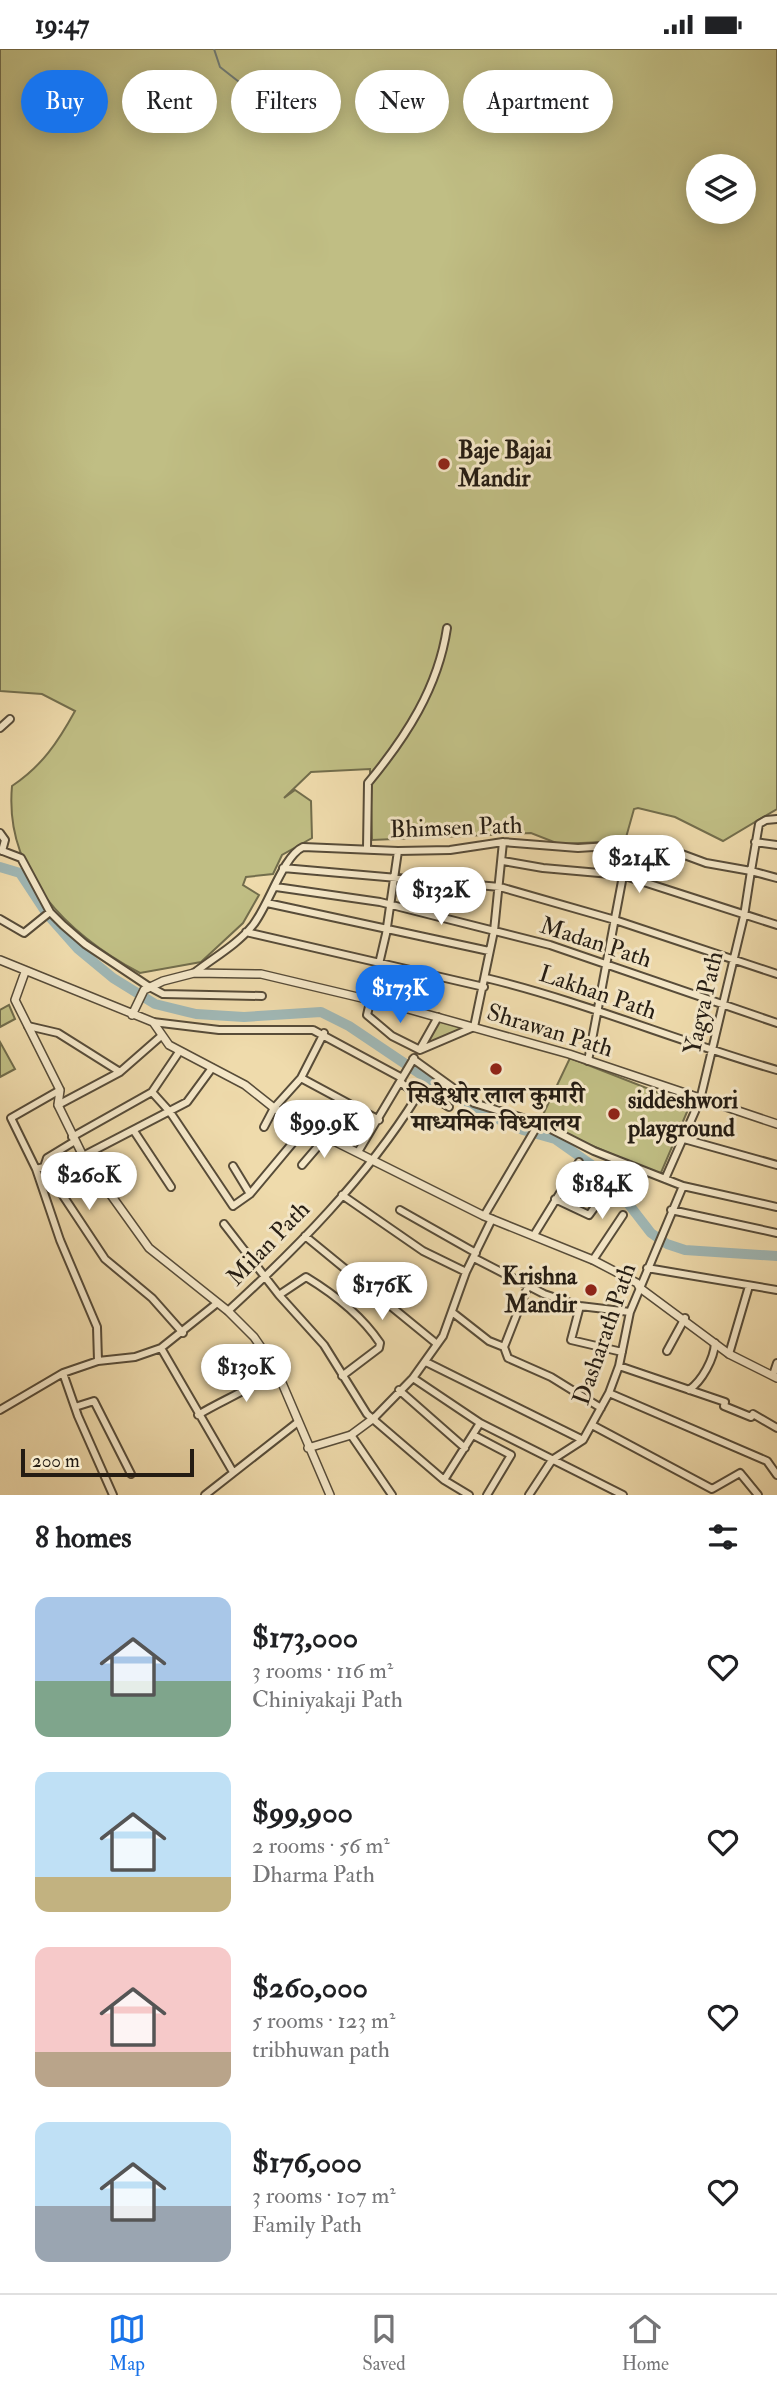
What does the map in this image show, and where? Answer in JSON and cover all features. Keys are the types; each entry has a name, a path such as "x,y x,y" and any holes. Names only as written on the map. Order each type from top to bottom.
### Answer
{"street":[{"path":"367,848 368,783 391,756 428,696 447,628"},
{"path":"0,728 10,719"},
{"path":"751,871 759,824 777,819"},
{"path":"0,833 5,840 1,851 21,858 50,912 85,944 146,988 163,994 262,996"},
{"path":"420,1050 474,1027 494,931 503,842"},
{"name":"Bhimsen Path","path":"283,868 303,847 398,851 450,850 503,842 578,848 629,843 660,846 706,863 777,878"},
{"path":"755,842 777,845"},
{"path":"588,1061 629,843"},
{"path":"398,851 387,928 367,1019 420,1050"},
{"path":"503,861 543,868 622,875 777,925"},
{"path":"194,974 246,932 267,903 283,868 394,880 500,887 615,920 777,974"},
{"name":"Yagya Path","path":"665,1178 700,1100 744,916 751,871"},
{"name":"Madan Path","path":"276,887 390,905 550,945 777,1023"},
{"path":"267,903 489,951"},
{"path":"0,919 24,933 50,912"},
{"path":"246,932 378,965 484,987"},
{"path":"0,960 132,1015 153,1021 219,1030 313,1030 402,1078 418,1096 435,1098 449,1107"},
{"path":"25,972 15,1000 60,1090 58,1105 83,1157 149,1248 228,1311 254,1337 276,1369 330,1495"},
{"name":"Shrawan Path","path":"146,988 194,974 261,974 474,1027 588,1061 777,1124"},
{"name":"Lakhan Path","path":"486,978 538,991 712,1052 777,1070"},
{"path":"132,1015 146,988"},
{"path":"358,1152 438,1017"},
{"path":"153,1021 160,1037 179,1052 245,1085 274,1108 306,1127 488,1217 593,1260 638,1283 640,1288 685,1318 729,1354 775,1376 777,1363"},
{"path":"28,1026 58,1033 120,1072"},
{"path":"264,1127 274,1108 301,1078 324,1034"},
{"path":"58,1105 120,1072 160,1037"},
{"path":"40,1168 47,1159 73,1139 152,1092 179,1052"},
{"path":"413,1059 474,1103 538,1126 683,1186 777,1207"},
{"path":"83,1157 187,1102 212,1068"},
{"path":"301,1078 379,1120"},
{"path":"60,1090 11,1118 40,1168 106,1259 152,1298 183,1333"},
{"path":"152,1092 170,1112 233,1206 250,1194 306,1127"},
{"name":"Milan Path","path":"228,1311 265,1277 342,1195 418,1096"},
{"path":"308,1448 351,1435 374,1419 426,1362 452,1312 488,1217 538,1126"},
{"path":"134,1131 171,1187"},
{"path":"302,1164 326,1137"},
{"path":"684,1139 777,1165"},
{"path":"534,1235 579,1162"},
{"path":"233,1166 250,1194"},
{"path":"40,1168 60,1240 97,1327 98,1361"},
{"name":"Dasharath Path","path":"529,1495 552,1459 583,1440 609,1393 619,1366 630,1312 683,1186"},
{"path":"555,1199 589,1215 597,1204 597,1198 580,1188"},
{"path":"342,1195 423,1251 466,1272"},
{"path":"400,1210 528,1286 580,1306 630,1312"},
{"path":"671,1210 777,1233"},
{"path":"593,1260 623,1215"},
{"path":"224,1224 279,1295 324,1345 367,1414 444,1480 469,1495"},
{"path":"305,1236 437,1344"},
{"path":"648,1268 777,1290"},
{"path":"279,1295 306,1277 353,1313 380,1343 374,1353 342,1376"},
{"path":"528,1286 504,1347 509,1359 551,1377 601,1408"},
{"path":"729,1354 749,1286"},
{"name":"Milan Path","path":"0,1410 63,1373 98,1361 135,1357 161,1348 216,1304"},
{"path":"580,1306 571,1341 622,1352"},
{"path":"452,1312 489,1341 504,1347"},
{"path":"667,1351 685,1318"},
{"path":"689,1390 697,1384 715,1350 715,1343"},
{"path":"161,1348 198,1416 233,1472"},
{"path":"426,1362 583,1440"},
{"path":"619,1366 724,1402 724,1406 751,1417 753,1415 777,1428"},
{"path":"198,1416 224,1399 256,1386 276,1369"},
{"path":"63,1373 113,1495"},
{"path":"413,1378 480,1423 623,1495"},
{"path":"399,1390 465,1448"},
{"path":"609,1393 767,1461 777,1475"},
{"path":"75,1407 94,1401 131,1474"},
{"path":"205,1495 298,1422"},
{"path":"444,1480 480,1423"},
{"path":"592,1425 712,1489 740,1473 758,1495"},
{"path":"351,1435 391,1495"},
{"path":"473,1435 511,1455 487,1495"}],"shaded area":[{"path":"0,49 777,49 777,809 723,841 675,817 638,808 634,809 625,841 559,844 531,833 372,840 370,769 311,772 284,798 295,790 311,801 312,838 282,855 273,874 246,877 243,885 259,895 243,923 201,962 140,973 114,958 66,920 46,898 30,874 19,847 12,818 12,786 48,753 75,711 42,694 0,691"},
{"path":"9,1005 15,1019 0,1027 0,1010"},
{"path":"438,1017 474,1027 418,1052"},
{"path":"0,1042 15,1069 0,1077"},
{"name":"siddeshwori playground","path":"570,1058 690,1105 660,1175 539,1123"}],"waterway":[{"path":"214,49 220,67 231,76"},
{"path":"0,867 20,873 47,914 78,949 113,978 155,1004 196,1014 244,1017 321,1012 349,1026 468,1106 523,1130 555,1139 606,1175 651,1233 667,1244 685,1250 777,1256"}],"place":[{"name":"Baje Bajai Mandir","path":"444,464"},
{"name":"सिद्धेश्वोर लाल कुमारी माध्यमिक विध्यालय","path":"496,1069"},
{"name":"siddeshwori playground","path":"614,1114"},
{"name":"Krishna Mandir","path":"591,1290"}]}
